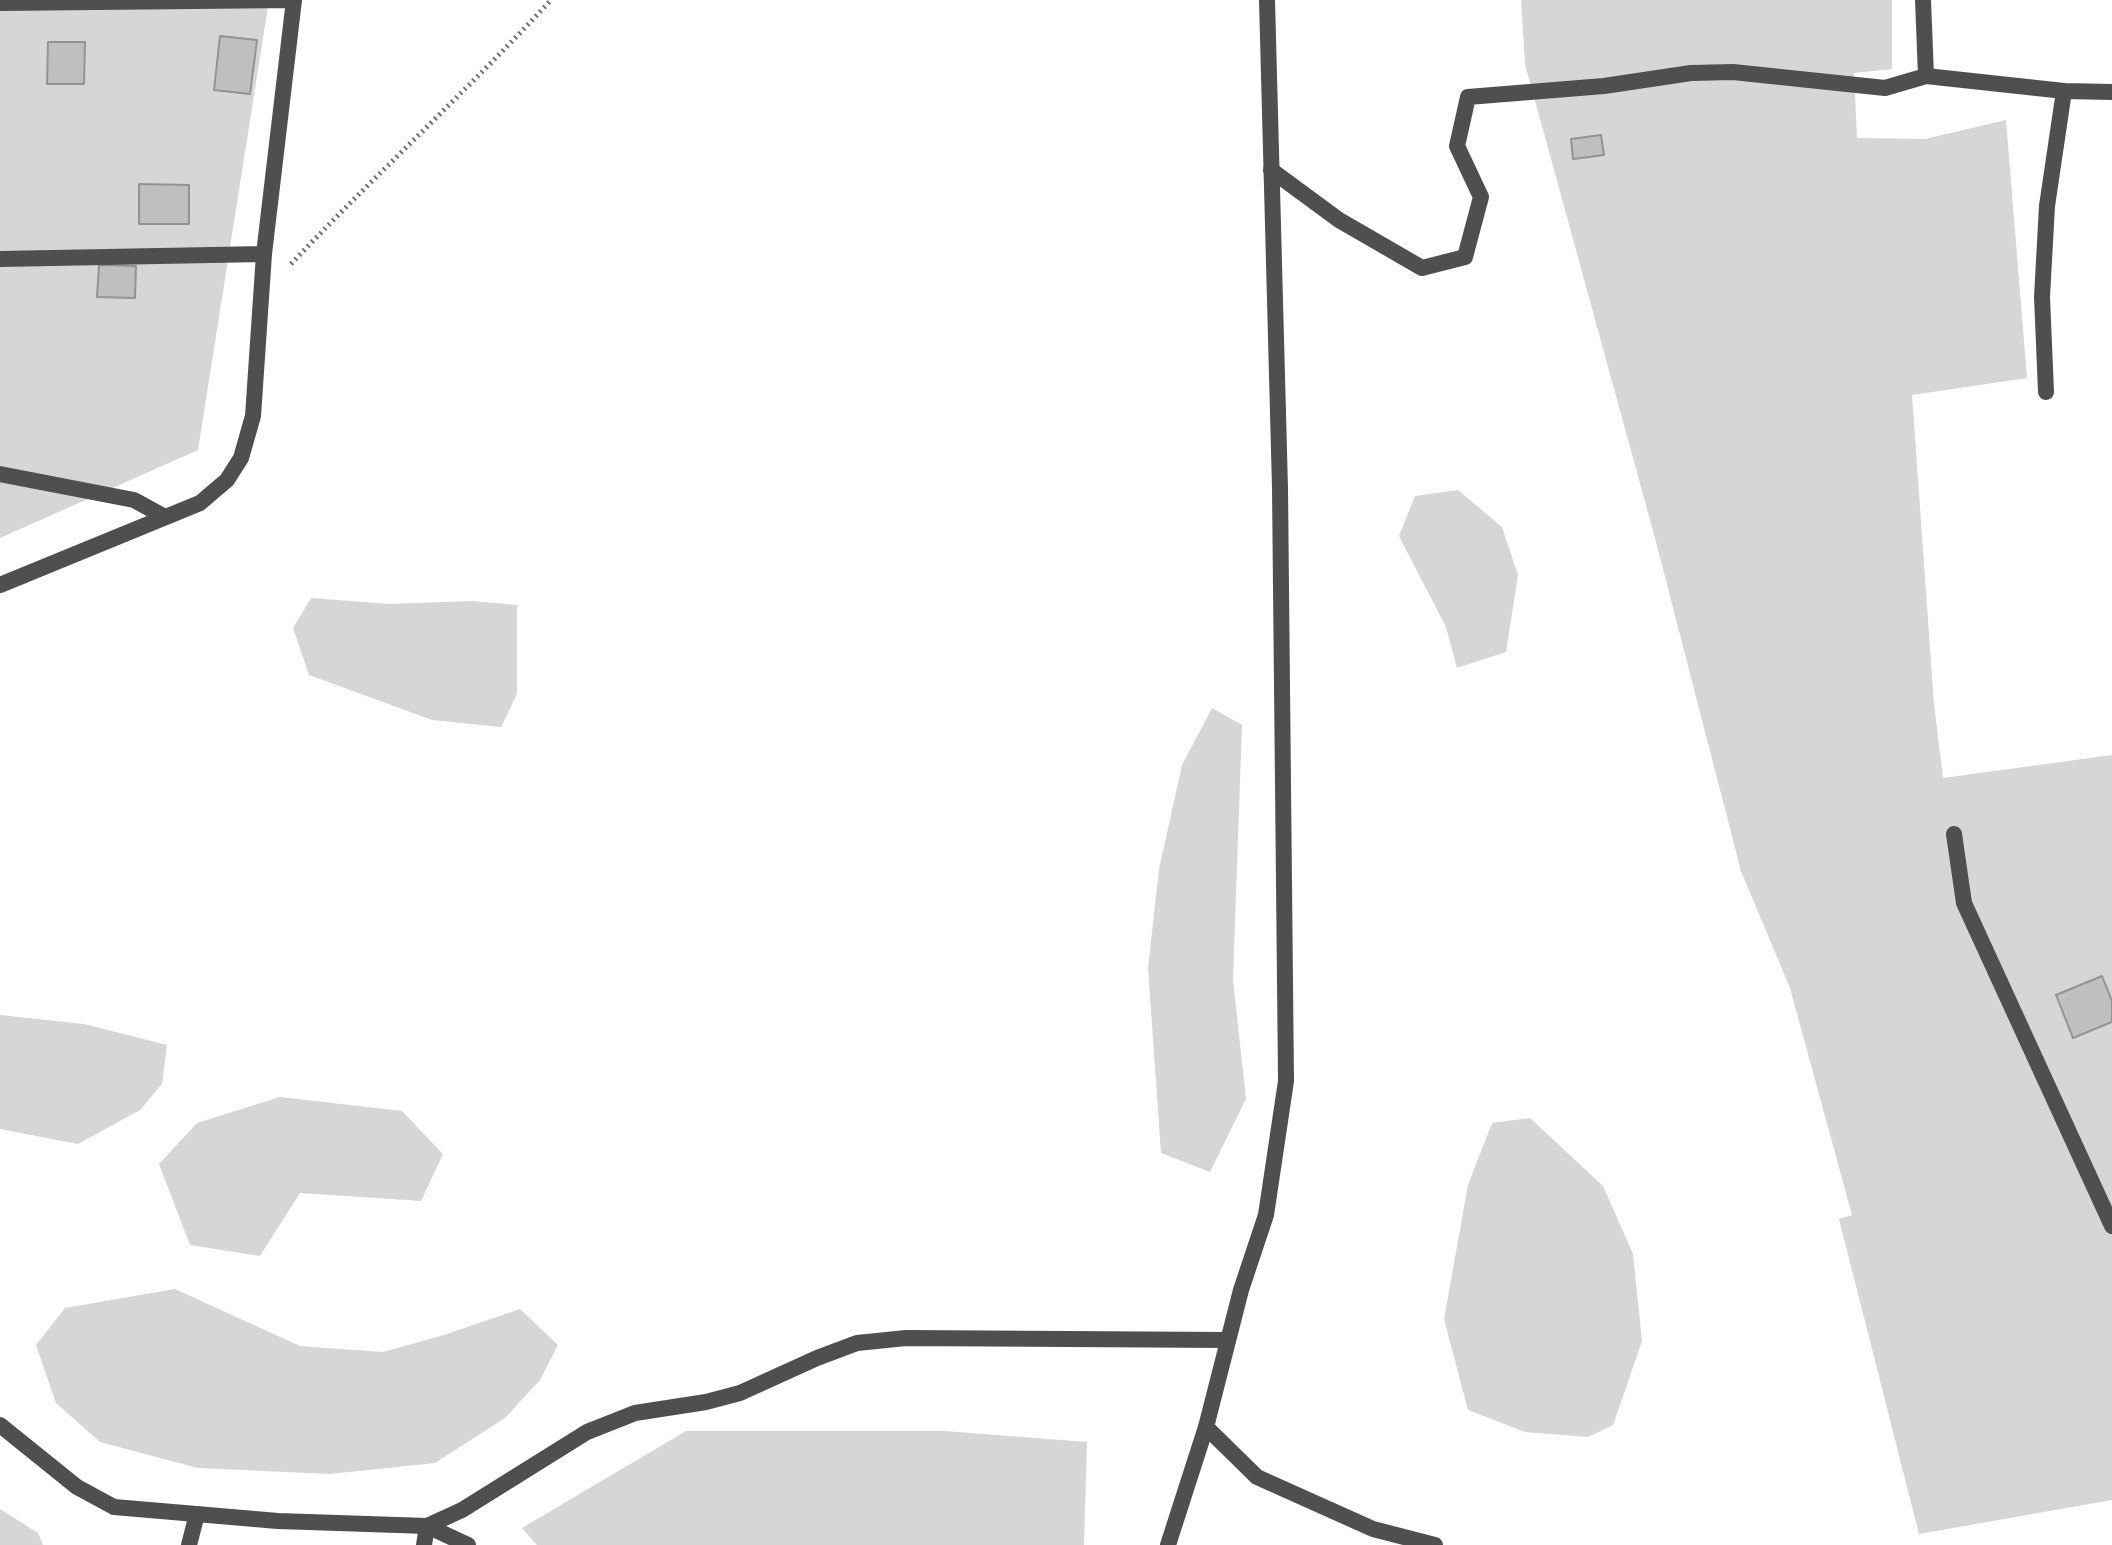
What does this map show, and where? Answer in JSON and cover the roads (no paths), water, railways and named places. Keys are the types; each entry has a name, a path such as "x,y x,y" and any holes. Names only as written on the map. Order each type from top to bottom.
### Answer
{"street":[{"path":"0,3 292,0 264,254 253,416 241,458 227,480 200,503 0,585"},
{"path":"1168,1545 1206,1427 1241,1290 1266,1215 1286,1081 1280,488 1267,0"},
{"path":"1923,0 1926,76"},
{"path":"1271,170 1339,220 1422,268 1465,257 1481,197 1457,146 1468,97 1604,86 1691,73 1733,72 1885,88 1926,76 2064,91 2112,92"},
{"path":"2046,392 2042,297 2047,206 2064,91"},
{"path":"0,259 264,254"},
{"path":"0,474 134,500 165,517"},
{"path":"1954,834 1964,903 2112,1226"},
{"path":"427,1526 462,1510 587,1432 635,1413 740,1393 857,1343 906,1338 1228,1340"},
{"path":"0,1425 77,1487 114,1507 278,1521 427,1526 468,1545"},
{"path":"1206,1427 1257,1477 1373,1529 1435,1545"},
{"path":"189,1545 197,1514"},
{"path":"424,1545 427,1526"}]}
